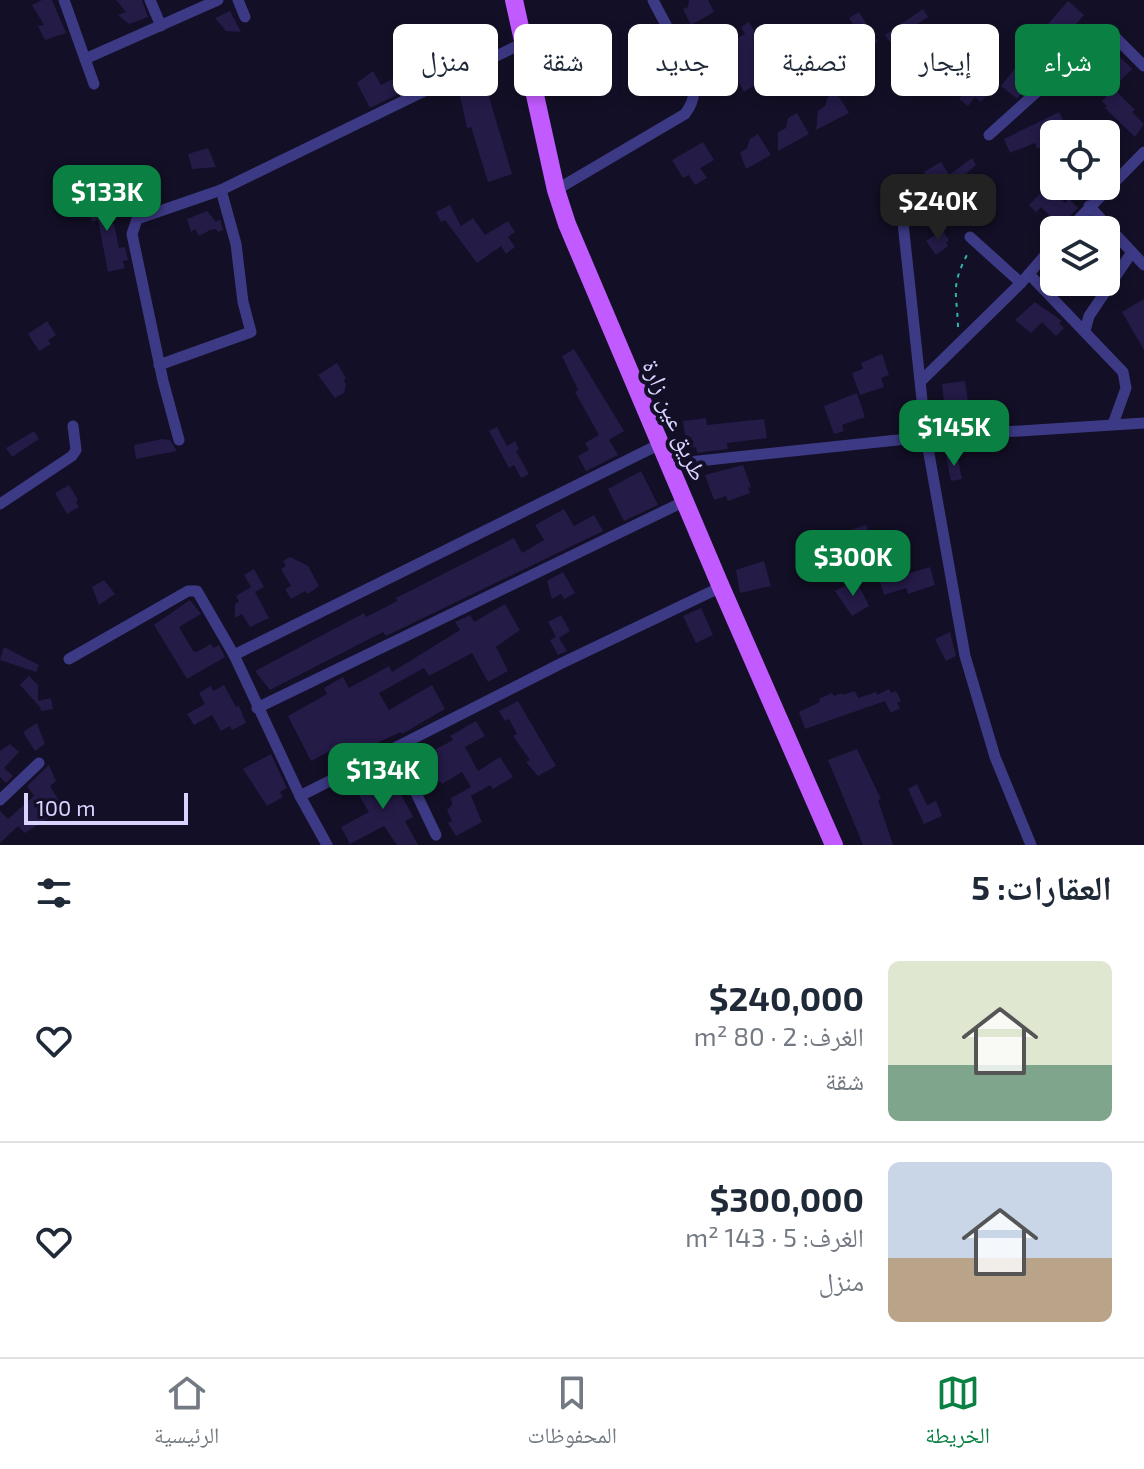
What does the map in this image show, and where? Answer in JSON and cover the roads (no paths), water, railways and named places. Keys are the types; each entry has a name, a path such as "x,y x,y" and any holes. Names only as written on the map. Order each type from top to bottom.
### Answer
{"main road":[{"name":"طريق عين زارة","path":"514,0 519,24"},
{"name":"طريق عين زارة","path":"535,96 556,190 586,270 834,845"}],"street":[{"path":"64,0 94,84"},
{"path":"150,0 161,26"},
{"path":"85,59 218,0"},
{"path":"238,0 245,17"},
{"path":"556,190 685,114 690,106 694,92 686,69 653,0"},
{"path":"989,135 1101,34 1115,37 1144,66"},
{"path":"179,440 159,365 132,234 133,225 146,215 221,190 514,47"},
{"path":"1080,216 1144,152"},
{"path":"159,365 251,332 243,302 236,244 221,190"},
{"path":"1089,206 1144,265"},
{"path":"903,223 926,437 965,656 995,757 1031,845"},
{"path":"972,239 1025,279 1085,331 1123,372 1126,388 1113,424"},
{"path":"1085,331 1089,316 1132,252"},
{"path":"921,381 1040,261"},
{"path":"670,464 926,437 1144,423"},
{"path":"0,504 72,456 76,450 73,426"},
{"path":"234,655 660,444"},
{"path":"257,708 685,501"},
{"path":"300,796 562,663 721,587"},
{"path":"69,659 191,589 200,593 234,655 300,796 327,845"},
{"path":"395,749 436,835"},
{"path":"0,800 39,763"}]}
